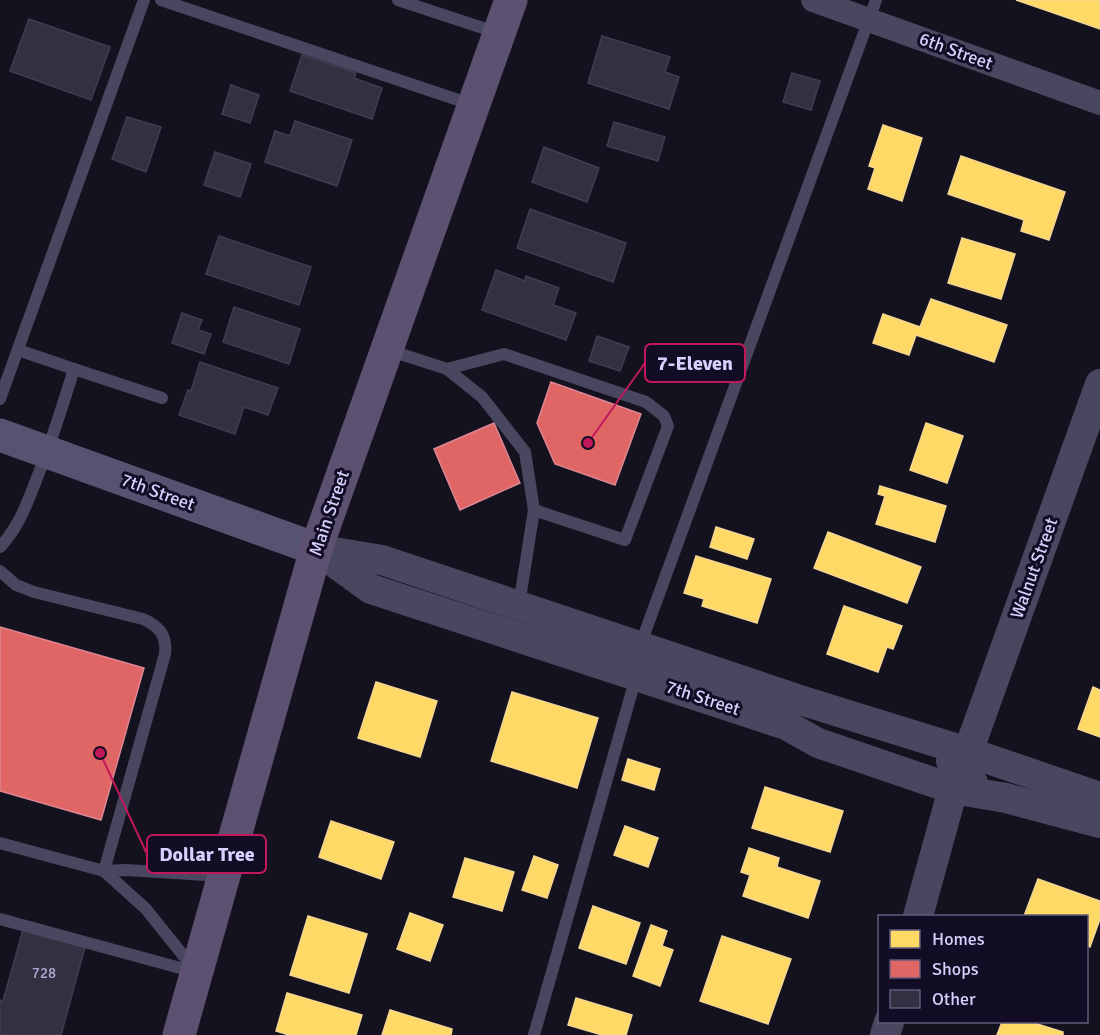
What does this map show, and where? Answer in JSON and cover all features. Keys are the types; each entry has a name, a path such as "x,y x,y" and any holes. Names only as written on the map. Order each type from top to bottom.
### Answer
{"main road":[{"name":"Main Street","path":"179,1035 316,549 511,0"},
{"name":"7th Street","path":"0,435 316,549"}],"street":[{"name":"6th Street","path":"813,0 873,10 1100,103"},
{"name":"Walnut Street","path":"968,752 1100,384"},
{"name":"7th Street","path":"316,549 382,560 800,700 968,752 1100,797"},
{"name":"7th Street","path":"316,549 371,590 786,725 818,743 953,789 1006,798 1100,823"},
{"path":"786,725 820,729 901,756 926,761 959,760 968,752"},
{"path":"918,915 953,789 960,784 984,784 1100,811"}],"lane":[{"path":"0,399 144,0"},
{"path":"161,0 474,105"},
{"path":"398,0 499,33"},
{"path":"640,646 873,10"},
{"path":"18,350 162,398"},
{"path":"387,350 447,369 482,397 525,452 534,510 519,606"},
{"path":"447,369 504,354 646,402 664,416 668,426 625,540 534,510"},
{"path":"0,547 11,535 21,517 47,452 74,369"},
{"path":"0,571 16,585 156,624 163,635 166,646 165,654 104,871"},
{"path":"534,1035 636,676"},
{"path":"0,843 104,871 126,870 224,876"},
{"path":"104,871 146,909 196,972"},
{"path":"0,919 196,972"}],"building: Homes":[{"path":"1016,0 1100,0 1100,29"},
{"path":"883,125 922,138 902,201 868,189 875,168 869,166"},
{"path":"961,156 1065,192 1049,240 1021,231 1024,220 948,194"},
{"path":"962,238 1015,254 1001,299 948,283"},
{"path":"931,299 1007,325 994,362 916,335 909,355 873,343 883,314 920,327"},
{"path":"926,423 963,436 947,483 910,470"},
{"path":"880,486 946,506 935,542 876,524 885,496 878,494"},
{"path":"716,527 754,539 747,559 710,547"},
{"path":"828,532 921,567 907,603 814,568"},
{"path":"696,556 771,579 757,623 702,606 704,599 684,593"},
{"path":"844,606 902,626 893,649 887,647 878,672 827,654"},
{"path":"376,682 437,701 420,757 358,738"},
{"path":"1093,687 1100,690 1100,737 1078,729"},
{"path":"512,692 598,718 577,788 491,761"},
{"path":"628,759 660,769 654,790 622,780"},
{"path":"765,787 843,811 830,852 752,828"},
{"path":"331,821 394,842 381,879 319,857"},
{"path":"625,826 658,838 648,867 614,855"},
{"path":"749,848 779,858 777,867 820,881 808,918 743,896 750,875 741,872"},
{"path":"534,856 558,865 547,898 522,890"},
{"path":"465,858 514,872 502,911 453,897"},
{"path":"1038,879 1100,901 1100,919 1090,947 1088,946 1088,915 1024,915"},
{"path":"593,906 640,923 626,964 579,948"},
{"path":"410,913 443,925 430,961 397,949"},
{"path":"308,916 367,934 349,993 290,975"},
{"path":"651,925 667,931 662,946 673,950 660,986 633,976"},
{"path":"722,936 791,959 768,1024 700,1001"},
{"path":"287,993 362,1015 356,1035 289,1035 276,1031"},
{"path":"576,998 632,1015 626,1035 602,1035 568,1025"},
{"path":"390,1010 452,1029 451,1035 382,1035"},
{"path":"1002,1023 1034,1023 1063,1032 1063,1035 997,1035"}],"building: Shops":[{"path":"551,382 641,414 615,485 555,464 537,423"},
{"path":"494,423 520,483 460,510 434,449"},
{"path":"0,627 144,668 101,820 0,791"}],"building: Other":[{"path":"29,19 110,47 91,100 10,71"},
{"path":"602,36 670,57 665,72 679,77 669,109 588,83"},
{"path":"302,55 356,73 354,78 382,88 372,119 290,91"},
{"path":"792,73 820,81 811,110 783,102"},
{"path":"231,85 259,95 250,123 222,114"},
{"path":"127,117 161,127 146,172 112,159"},
{"path":"295,121 352,140 337,186 265,162 275,131 290,136"},
{"path":"614,122 665,137 658,161 607,146"},
{"path":"544,147 599,168 587,202 532,182"},
{"path":"215,152 251,164 240,197 204,185"},
{"path":"530,209 626,243 613,282 517,248"},
{"path":"219,236 311,267 299,305 206,274"},
{"path":"496,270 525,281 526,276 559,288 553,305 576,313 566,340 482,310"},
{"path":"234,307 300,329 289,364 223,342"},
{"path":"182,313 202,320 198,330 211,334 204,354 172,343"},
{"path":"597,336 629,347 620,371 589,361"},
{"path":"200,362 278,388 268,415 244,407 235,434 179,415 188,390 191,391"},
{"path":"23,930 85,947 61,1035 0,1035 0,1000 3,1001"}],"place":[{"name":"7-Eleven","path":"588,443"},
{"name":"Dollar Tree","path":"100,753"}]}
